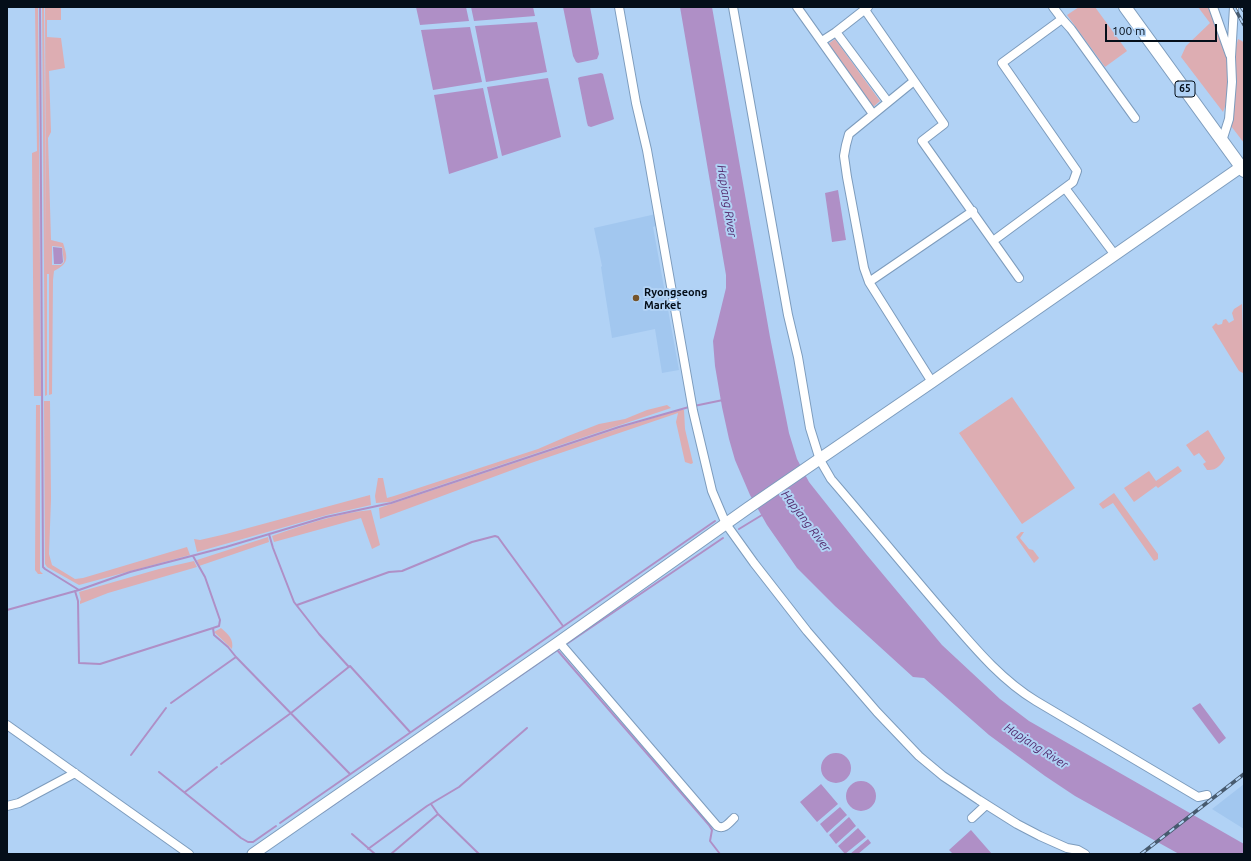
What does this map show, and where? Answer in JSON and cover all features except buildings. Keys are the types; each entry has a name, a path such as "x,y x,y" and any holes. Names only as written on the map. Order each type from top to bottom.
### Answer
{"main road":[{"name":"65","path":"1125,7 1243,169"}],"street":[{"path":"619,7 636,103 647,150 693,411 712,491 726,524 754,563 807,630 919,756 943,776 986,805 1040,836 1067,848 1078,850 1084,854"},
{"path":"733,7 788,315 799,364 817,462 920,584 993,666 1013,686 1198,796 1207,795"},
{"path":"797,7 873,114"},
{"path":"1053,7 1071,29 1135,118"},
{"path":"1213,7 1231,57"},
{"path":"1222,141 1229,119 1232,82 1231,57 1234,7"},
{"path":"822,41 867,9 944,124 922,141 1019,278"},
{"path":"994,241 1073,182 1077,171 1002,63 1062,19"},
{"path":"836,32 888,102"},
{"path":"914,81 849,134 844,156 850,202 864,268 869,282 932,382"},
{"path":"253,854 559,642 748,508 817,462 1115,255 1243,169"},
{"path":"1065,188 1115,255"},
{"path":"869,282 972,211"},
{"path":"559,642 717,826 723,828 734,818"},
{"path":"7,725 189,854"},
{"path":"7,806 19,803 75,773"},
{"path":"972,818 986,805"}],"shaded area":[{"path":"35,7 38,7 41,396 34,396 32,153 37,151"},
{"path":"42,7 44,7 46,251 45,7 61,7 61,20 47,20 47,37 61,38 65,68 49,71 51,132 48,138 51,240 63,243 66,253 66,260 62,266 54,271 52,394 49,395 49,274 47,274 47,395 45,396","holes":["52,246 62,247 64,262 61,265 52,265"]},
{"path":"1079,7 1095,7 1127,51 1105,67 1067,15"},
{"path":"1198,7 1210,7 1225,48 1228,72 1228,89 1226,105 1223,112 1181,57 1186,46 1210,23"},
{"path":"835,39 880,101 873,107 828,44"},
{"path":"1238,39 1244,43 1244,143 1231,126 1235,51"},
{"name":"Ryongseong Market","path":"656,214 658,225 653,227 679,370 662,373 655,329 612,338 602,266 594,228"},
{"path":"1242,304 1243,373 1239,371 1212,327 1216,323 1218,325 1222,324 1223,320 1226,319 1229,323 1234,320 1232,313 1234,309"},
{"path":"1012,397 1075,488 1022,524 959,433"},
{"path":"44,401 50,401 51,499 49,554 52,565 75,579 83,578 187,547 190,555 79,585 47,567 45,564"},
{"path":"36,405 40,405 40,571 43,574 38,574 35,570"},
{"path":"667,405 671,408 390,502 376,503 375,496 378,478 383,478 387,498 538,449 599,424 625,419 647,410"},
{"path":"684,410 685,429 693,463 691,464 685,462 676,422 678,413 531,463 380,519 379,508 620,428"},
{"path":"1208,430 1225,458 1218,467 1213,470 1207,470 1203,464 1206,462 1199,453 1194,456 1186,445"},
{"path":"1178,466 1182,471 1158,488 1156,486 1134,502 1124,488 1149,471 1156,481"},
{"path":"1114,493 1158,554 1158,559 1154,561 1113,503 1103,509 1099,504"},
{"path":"370,495 371,505 327,515 197,552 194,539 200,540 226,534"},
{"path":"371,510 380,545 372,549 361,518 274,542 272,536 333,517"},
{"path":"1021,532 1024,532 1020,538 1039,558 1034,563 1016,537"},
{"path":"268,537 269,542 199,566 197,560"},
{"path":"194,561 197,567 108,593 80,604 81,600 79,592 159,569"},
{"path":"221,628 231,640 232,649 214,632"},
{"path":"1244,784 1244,829 1212,809"}],"water":[{"path":"416,7 466,7 469,21 420,25"},
{"path":"471,7 533,7 535,16 474,21"},
{"path":"563,7 590,7 599,54 597,59 578,63 576,62 573,56"},
{"name":"Hapjang River","path":"680,7 712,7 770,337 789,433 797,459 809,482 866,554 942,645 1000,699 1029,721 1244,844 1244,854 1179,854 1075,796 1045,776 989,735 924,678 913,677 835,606 797,568 767,525 750,495 735,460 722,407 715,366 713,341 726,288 726,275"},
{"path":"537,22 547,72 486,82 475,26"},
{"path":"470,27 482,82 433,90 421,30"},
{"path":"601,73 603,74 614,119 591,127 588,126 587,123 578,78"},
{"path":"548,78 561,137 502,156 487,87"},
{"path":"483,88 498,158 449,174 434,95"},
{"path":"838,190 846,240 832,242 825,193"},
{"path":"53,247 62,248 63,262 61,264 54,264"},
{"path":"1200,703 1226,738 1219,744 1192,708"},
{"path":"836,753 847,757 851,768 847,779 836,783 825,779 821,768 825,757"},
{"path":"861,781 872,785 876,796 872,807 861,811 850,807 846,796 850,785"},
{"path":"821,784 838,804 817,822 800,802"},
{"path":"840,807 847,815 827,833 820,824"},
{"path":"849,817 856,826 836,844 829,835"},
{"path":"858,828 866,837 845,854 838,846"},
{"path":"971,830 992,854 953,854 949,850"},
{"path":"868,839 871,843 858,854 850,854"}],"waterway":[{"path":"40,7 43,567 79,590"},
{"path":"694,406 723,400"},
{"path":"7,610 79,590 130,572 226,547 326,517 391,503 619,427 689,407"},
{"path":"739,529 762,515"},
{"path":"280,823 715,521"},
{"path":"269,534 294,602 319,634 349,667"},
{"path":"297,605 389,572 402,571 472,542 495,536 498,537 563,626"},
{"path":"568,643 723,538"},
{"path":"193,556 205,577 220,620 219,626 213,628"},
{"path":"75,591 78,601 79,663 100,664 213,628 214,635 228,647 350,774"},
{"path":"323,812 559,649"},
{"path":"558,651 709,825 712,830 710,841 720,854"},
{"path":"171,703 236,657"},
{"path":"221,764 291,713 350,666 410,732"},
{"path":"131,755 166,708"},
{"path":"368,849 427,806 459,787 527,728"},
{"path":"185,792 217,767"},
{"path":"159,772 248,842 253,842 276,826"},
{"path":"431,804 438,814 479,854"},
{"path":"391,854 438,814"},
{"path":"352,834 375,854"}],"railway":[{"path":"1234,7 1244,25"},
{"path":"1241,7 1244,11"},
{"path":"1141,854 1244,774"}],"place":[{"name":"Ryongseong Market","path":"636,298"}]}
